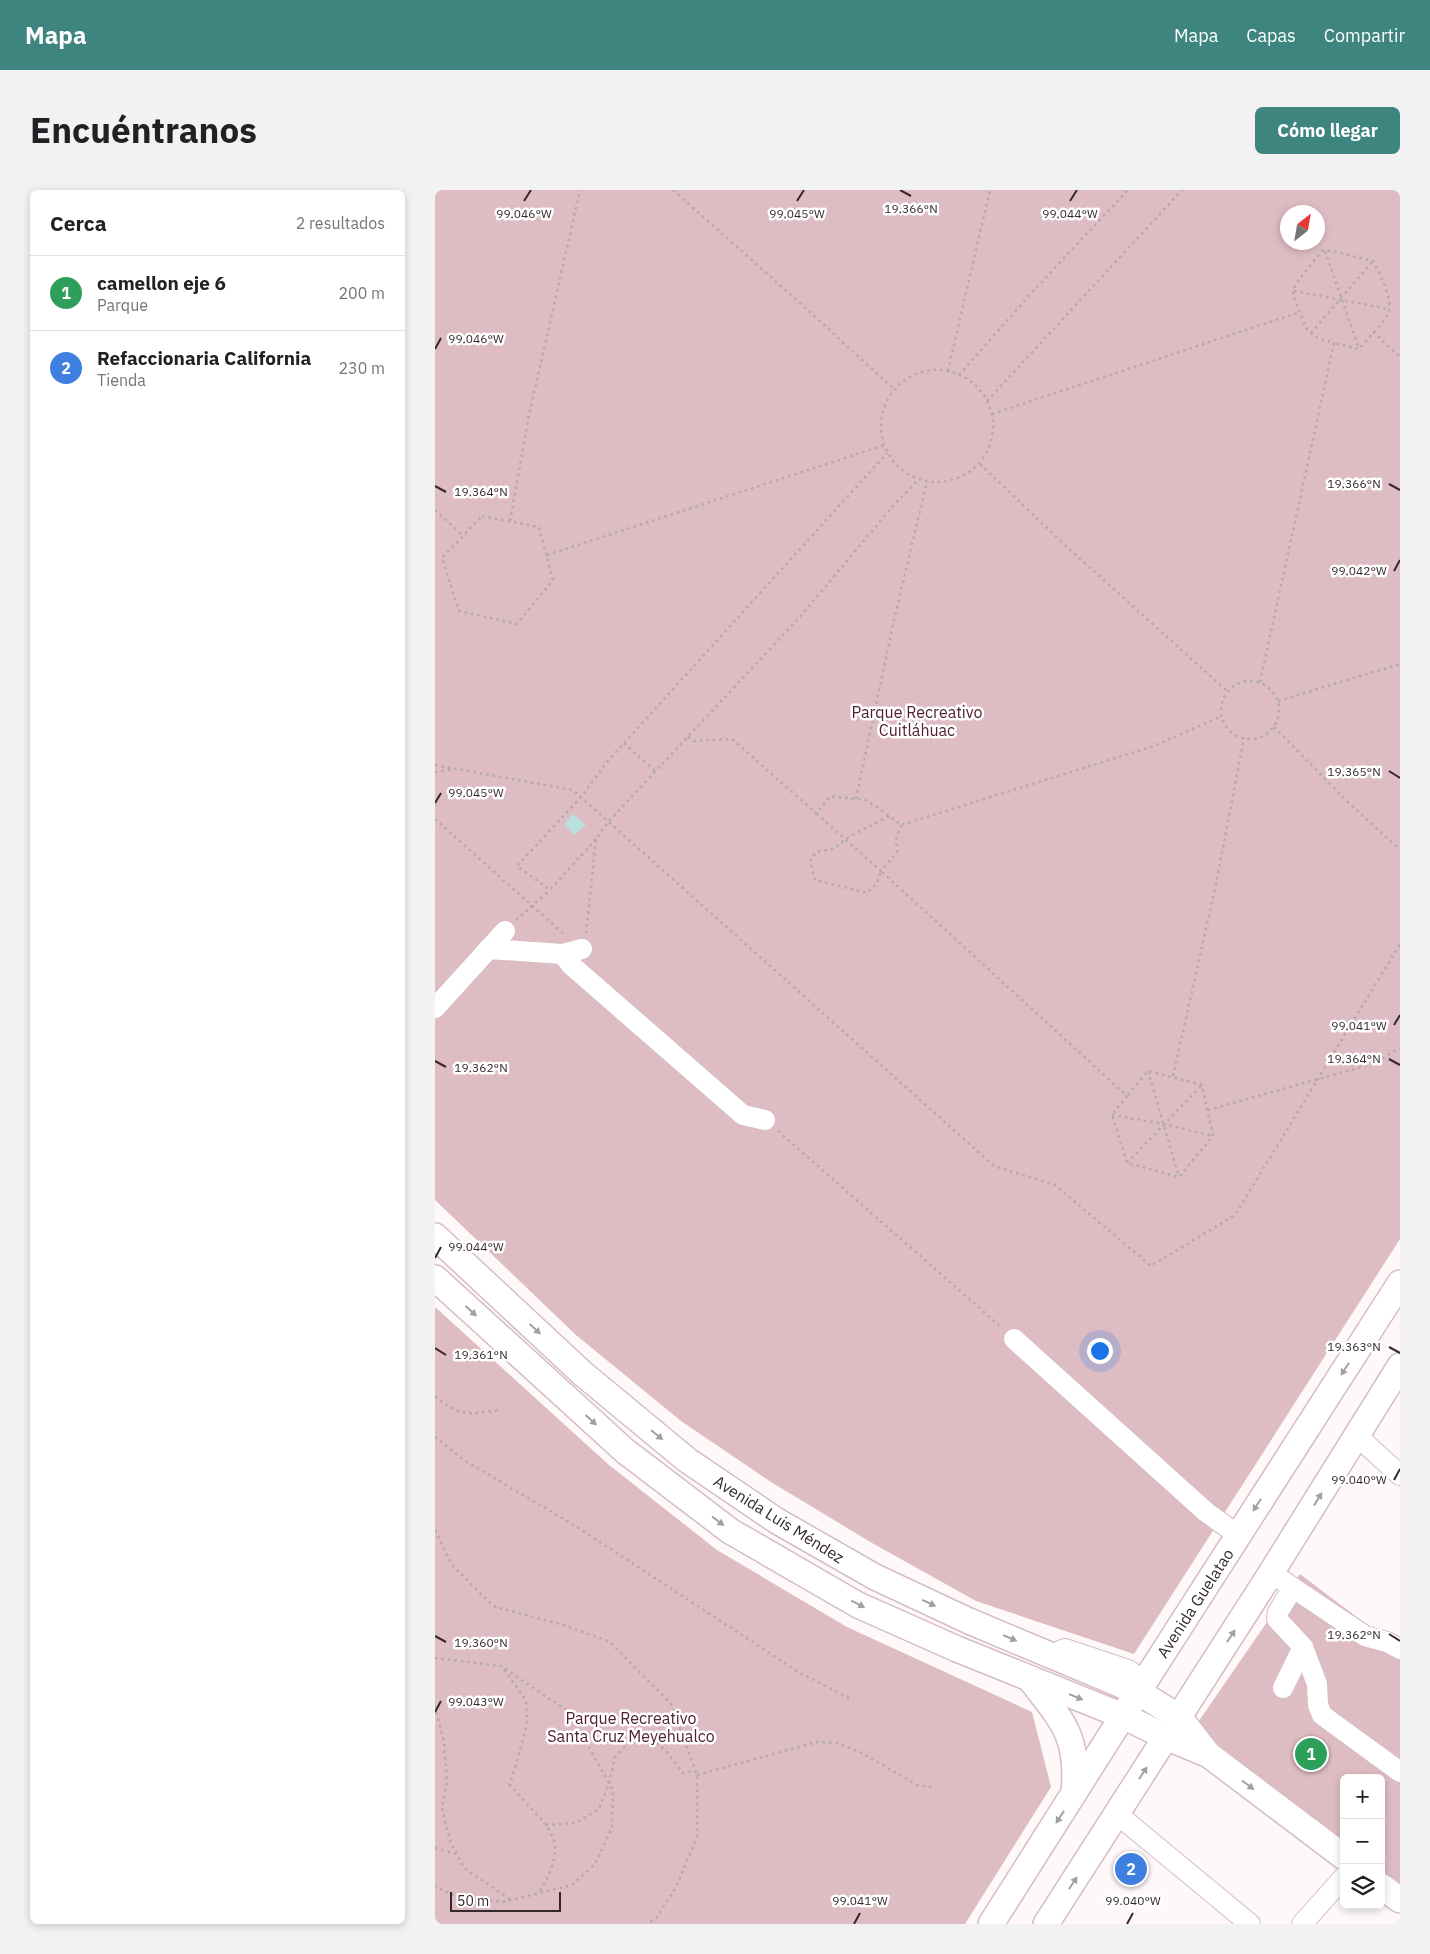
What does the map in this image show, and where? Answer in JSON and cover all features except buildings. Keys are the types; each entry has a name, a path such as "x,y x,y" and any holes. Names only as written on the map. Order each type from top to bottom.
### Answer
{"main road":[{"name":"Avenida Luis Méndez","path":"435,1236 582,1373 687,1460 777,1521 875,1577 969,1621 1137,1692 1179,1717"},
{"name":"Avenida Luis Méndez","path":"435,1278 625,1451 730,1530 858,1605 957,1649 1123,1716 1166,1738 1209,1755"},
{"name":"Avenida Guelatao","path":"991,1924 1238,1535 1393,1304 1400,1284"},
{"path":"1046,1924 1271,1573 1400,1366"},
{"path":"1030,1679 1065,1724 1071,1739 1076,1769 1074,1795"},
{"path":"1179,1717 1209,1755 1340,1854"},
{"path":"1385,1889 1400,1900"}],"street":[{"path":"435,1008 505,931"},
{"path":"488,949 572,952 571,965 743,1115 765,1120"},
{"path":"1014,1339 1206,1512 1238,1535"},
{"path":"1357,1436 1400,1475"},
{"path":"1271,1573 1365,1636 1387,1642 1400,1650"},
{"path":"1293,1588 1278,1612 1277,1619 1303,1646 1317,1684 1318,1705 1322,1715 1400,1772"},
{"path":"1283,1688 1303,1646"},
{"path":"1117,1814 1250,1924"},
{"path":"1302,1924 1340,1881"}],"path":[{"path":"510,522 529,416 580,190"},
{"path":"673,190 895,390"},
{"path":"948,372 990,190"},
{"path":"959,375 1035,289 1129,190"},
{"path":"987,401 1182,190"},
{"path":"1359,348 1334,343 1311,333 1306,328 1293,295 1295,285 1322,251 1373,261"},
{"path":"1325,251 1359,348"},
{"path":"1311,333 1373,261"},
{"path":"1359,348 1387,315 1390,306 1381,276 1373,261"},
{"path":"1294,291 1389,309"},
{"path":"992,414 1300,312"},
{"path":"1373,332 1400,357"},
{"path":"1260,682 1334,343"},
{"path":"935,370 959,375 972,382 985,396 992,414 993,432 989,449 980,464 965,476 949,482 919,479 898,467 887,453 881,436 881,416 888,398 895,390 900,384 917,374 935,370"},
{"path":"547,556 885,446"},
{"path":"551,890 517,866 581,796 624,743 887,453"},
{"path":"980,464 1067,547 1227,691"},
{"path":"505,931 551,890 596,839 609,821 798,619 894,505 919,479"},
{"path":"856,799 894,620 927,481"},
{"path":"435,510 463,536"},
{"path":"482,516 510,522 539,528 553,580 517,624 459,611 442,558 482,516"},
{"path":"1278,701 1400,664"},
{"path":"1242,681 1260,682 1268,686 1274,692 1280,710 1279,718 1274,727 1261,737 1244,738 1229,730 1222,716 1221,707 1227,691 1242,681"},
{"path":"901,825 1153,746 1222,716"},
{"path":"1274,727 1350,804 1400,850"},
{"path":"687,737 695,741 732,740 881,871 1127,1096"},
{"path":"1173,1076 1216,884 1244,738"},
{"path":"624,743 655,771"},
{"path":"435,765 573,790 995,1166 1055,1184 1151,1266 1235,1216 1400,944"},
{"path":"435,772 457,769"},
{"path":"817,814 831,796 856,799 871,803 901,825"},
{"path":"889,816 845,839 835,848 816,852 810,861 815,880 867,893 877,883 881,871 897,852 896,840 901,825"},
{"path":"572,952 587,929 596,839"},
{"path":"1208,1110 1372,1064 1400,1048"},
{"path":"1148,1071 1202,1085"},
{"path":"1111,1115 1148,1071"},
{"path":"1148,1071 1179,1176"},
{"path":"1127,1163 1202,1085"},
{"path":"1202,1085 1213,1136"},
{"path":"1111,1115 1163,1124 1213,1136"},
{"path":"1111,1115 1127,1163"},
{"path":"1179,1176 1213,1136"},
{"path":"1127,1163 1179,1176"},
{"path":"435,1396 447,1406 460,1413 470,1414 500,1410"},
{"path":"435,1437 464,1460 577,1526 799,1673 851,1699"},
{"path":"435,1530 452,1565 493,1606 567,1626 609,1642 671,1704 696,1773 697,1837 676,1887 657,1917 648,1924"},
{"path":"435,1544 440,1541"},
{"path":"435,1658 501,1666 569,1712 613,1790 613,1828 595,1864 572,1885 503,1902 457,1897 435,1886"},
{"path":"501,1666 526,1700 527,1725 510,1785 527,1806 551,1830 557,1848 549,1876 539,1893"},
{"path":"435,1706 444,1742 447,1781 442,1808 450,1842 464,1868 511,1900"},
{"path":"546,1825 576,1823 599,1808 609,1784 615,1757 631,1740 651,1738 665,1751 683,1774 696,1773 817,1742 837,1743 862,1753 917,1785 931,1786"},
{"path":"435,1848 457,1854"}],"green space":[{"name":"Parque Recreativo Cuitláhuac","path":"435,190 1400,190 1400,1239 1134,1654 976,1601 872,1543 771,1482 681,1421 576,1335 435,1200"},
{"name":"Parque Recreativo Santa Cruz Meyehualco","path":"435,1307 609,1465 717,1550 847,1627 1032,1712 1051,1787 965,1924 435,1924"},
{"path":"1300,1574 1400,1650 1400,1890 1385,1878 1385,1774 1340,1774 1340,1844 1192,1731"}],"water":[{"path":"573,814 586,825 575,835 564,824"}],"place":[{"name":"camellon eje 6","path":"1311,1754"},
{"name":"Refaccionaria California","path":"1131,1869"}]}
